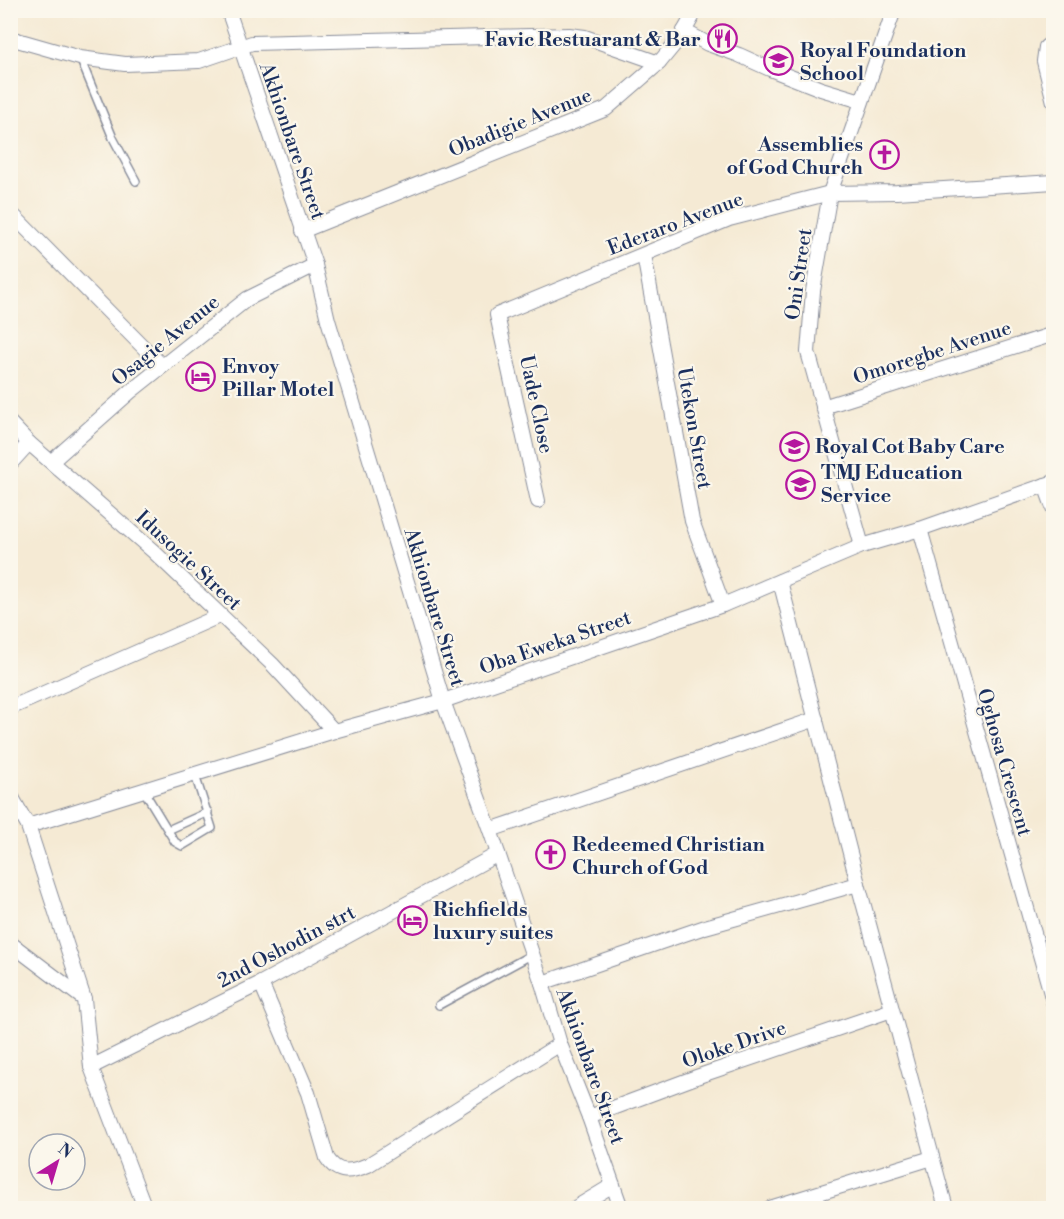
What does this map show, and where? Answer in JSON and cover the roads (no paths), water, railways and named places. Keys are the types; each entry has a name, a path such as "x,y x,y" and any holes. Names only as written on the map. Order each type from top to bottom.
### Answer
{"street":[{"name":"Akhionbare Street","path":"228,10 315,265 328,320 443,701 490,830 542,983 560,1044 590,1117 621,1209"},
{"name":"Obadigie Avenue","path":"302,231 606,109 659,63 684,31 696,10"},
{"name":"Oni Street","path":"862,546 808,352 813,291 830,194 894,10"},
{"path":"684,31 770,69 821,89 861,101"},
{"path":"10,38 80,58 125,64 199,61 252,43 569,35 585,38 659,63"},
{"path":"1053,41 1046,47 1044,61 1053,102"},
{"name":"Ederaro Avenue","path":"497,315 729,219 830,194 1053,182"},
{"path":"10,212 162,366"},
{"name":"Utekon Street","path":"645,255 692,521 723,605"},
{"name":"Osagie Avenue","path":"51,462 162,366 248,299 315,265"},
{"name":"Uade Close","path":"497,315 538,501"},
{"name":"Omoregbe Avenue","path":"823,407 1053,334"},
{"name":"Idusogie Street","path":"10,423 29,443 153,551 272,664 334,731"},
{"path":"10,464 29,443"},
{"path":"1049,484 1053,510"},
{"name":"Oba Eweka Street","path":"27,826 334,731 443,701 723,605 862,546 920,529 1049,484"},
{"name":"Oghosa Crescent","path":"920,529 1053,1004"},
{"path":"780,580 858,884 946,1209"},
{"path":"10,708 219,616 212,609"},
{"path":"490,830 816,719"},
{"path":"10,794 27,826 84,999 91,1067 145,1209"},
{"name":"2nd Oshodin strt","path":"91,1067 261,983 498,854"},
{"path":"542,983 705,927 858,884"},
{"path":"10,943 84,999"},
{"path":"261,983 308,1093 327,1158 339,1171 353,1172 368,1165 560,1044"},
{"name":"Oloke Drive","path":"590,1117 699,1076 892,1010"},
{"path":"770,1209 932,1158"},
{"path":"575,1209 613,1185"}],"lane":[{"path":"80,58 112,138 136,181"},
{"path":"144,791 175,842 182,846 210,831 212,825 195,775"},
{"path":"168,830 208,812"},
{"path":"439,1005 531,955"}],"place":[{"name":"Favic Restuarant & Bar","path":"722,39"},
{"name":"Royal Foundation School","path":"779,61"},
{"name":"Assemblies of God Church","path":"884,155"},
{"name":"Envoy Pillar Motel","path":"201,377"},
{"name":"Royal Cot Baby Care","path":"794,446"},
{"name":"TMJ Education Service","path":"800,484"},
{"name":"Redeemed Christian Church of God","path":"551,855"},
{"name":"Richfields luxury suites","path":"412,920"}]}
